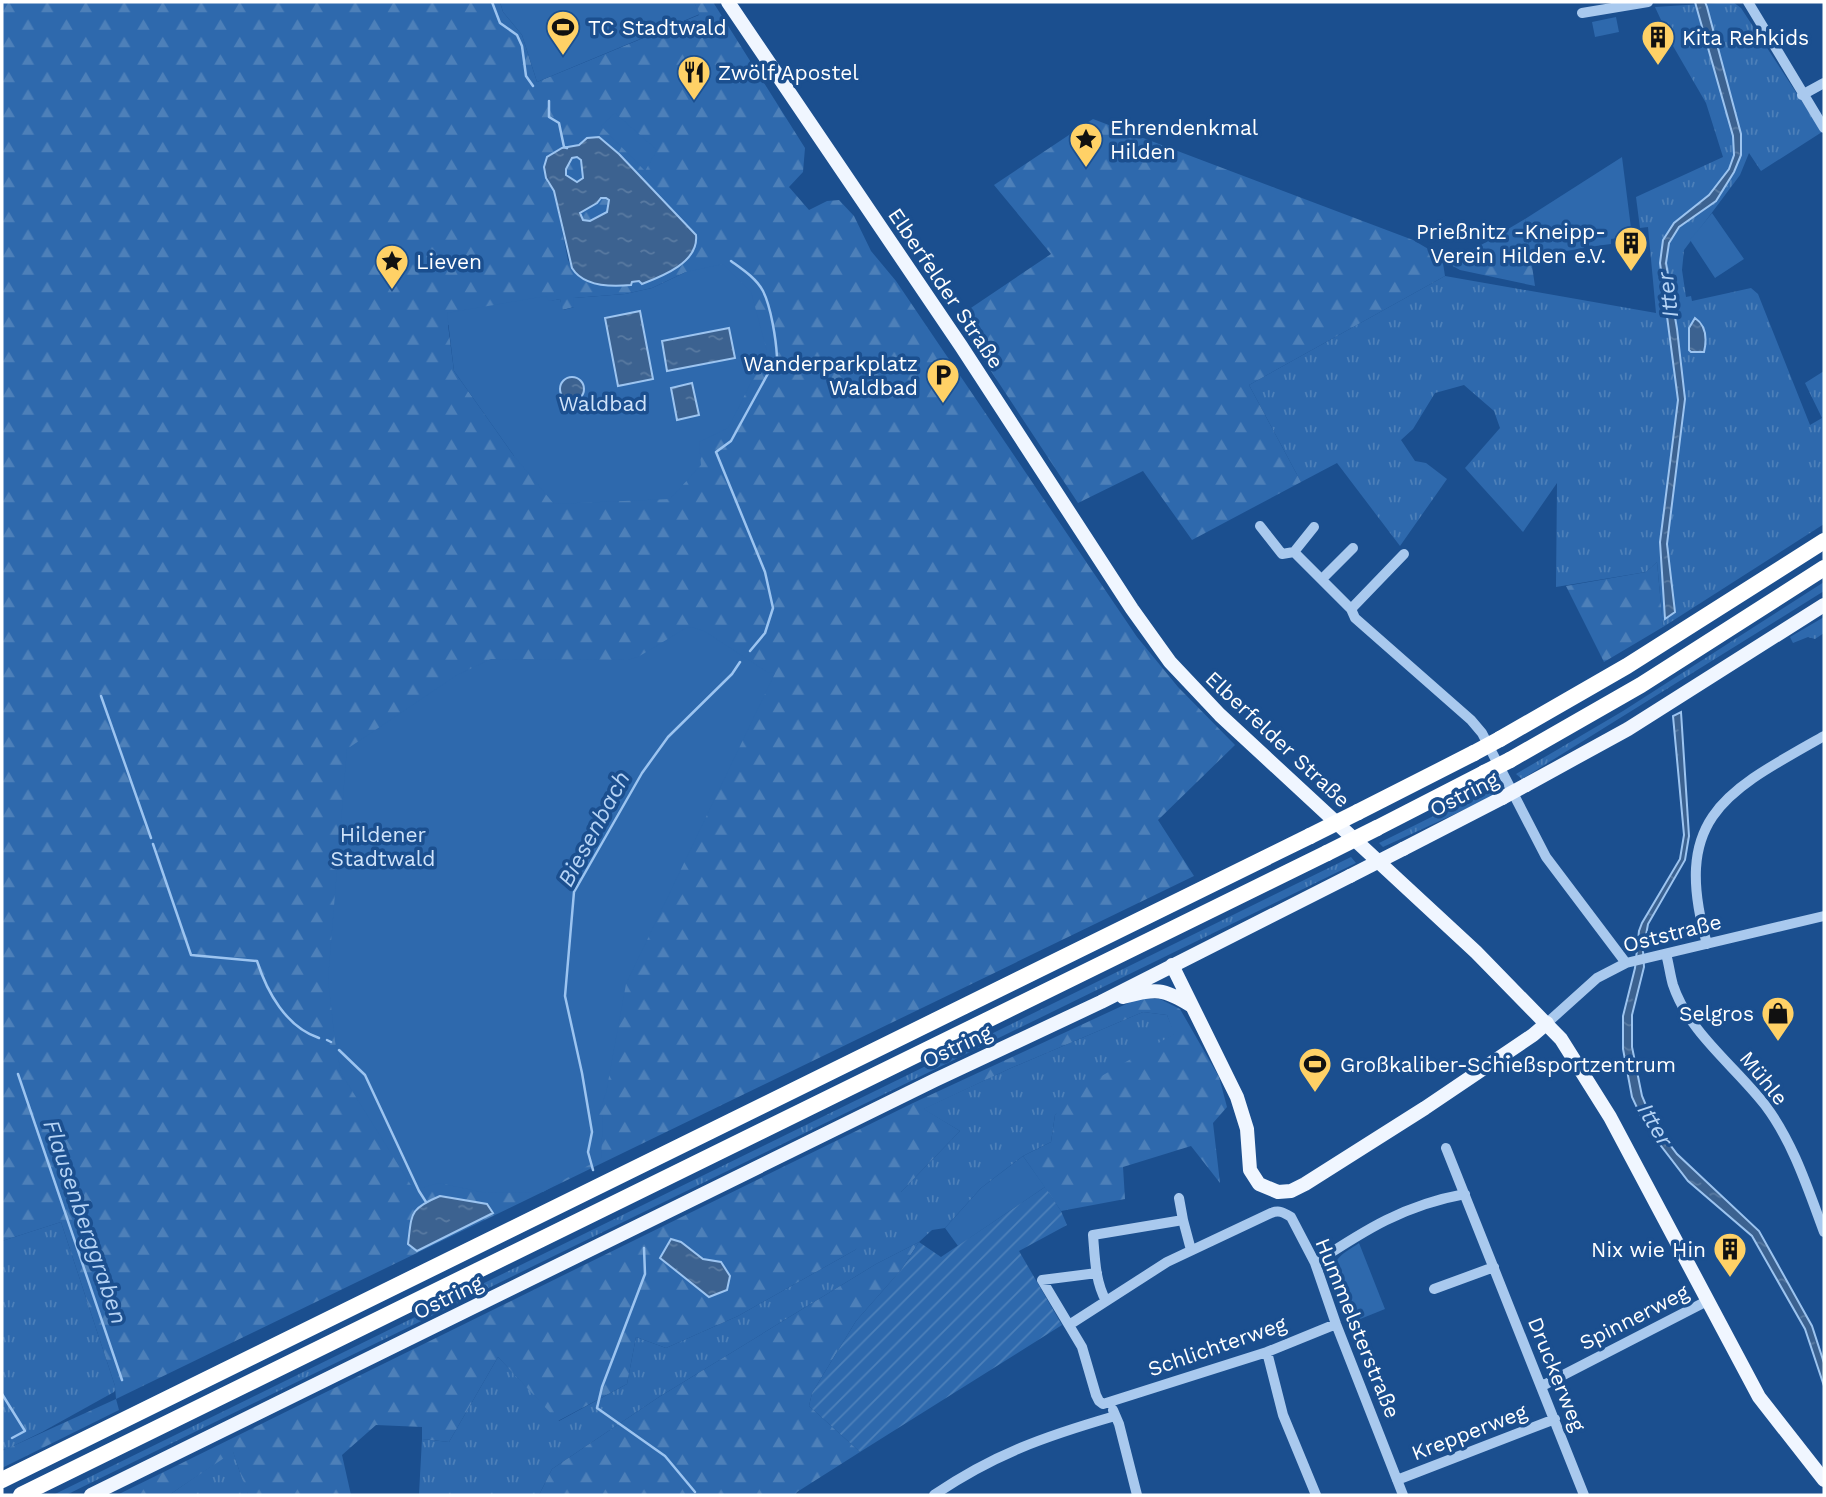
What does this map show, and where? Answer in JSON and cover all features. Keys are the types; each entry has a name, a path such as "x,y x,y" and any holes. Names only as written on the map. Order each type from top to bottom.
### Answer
{"highway":[{"path":"2,1480 1474,753 1627,666 1824,541"},
{"path":"21,1495 1377,828 1510,760 1641,685 1824,568"}],"main road":[{"name":"Elberfelder Straße","path":"728,2 961,346 1125,599 1170,662 1220,715 1476,952 1547,1023 1589,1082 1759,1397 1824,1480"},
{"name":"Ostring","path":"91,1495 924,1086 1101,1002 1403,849 1628,729 1824,605"},
{"path":"1172,965 1237,1097 1247,1129 1250,1170 1259,1184 1278,1192 1291,1191 1305,1184 1502,1056 1547,1023"},
{"path":"1101,1002 1144,991 1156,991 1171,993 1193,1006"}],"street":[{"path":"1581,13 1648,2"},
{"path":"1748,2 1824,128"},
{"path":"1802,94 1824,83"},
{"path":"1260,526 1282,554 1294,552 1314,527"},
{"path":"1322,579 1353,548"},
{"path":"1294,552 1351,609 1354,618 1471,720 1482,733 1546,857 1630,962"},
{"path":"1351,609 1404,554"},
{"path":"1707,944 1697,902 1695,879 1703,835 1713,813 1745,783 1824,736"},
{"name":"Oststraße","path":"1547,1023 1597,978 1630,962 1824,916"},
{"name":"Mühle","path":"1666,954 1674,986 1686,1012 1708,1042 1766,1107 1806,1183 1824,1232"},
{"name":"Druckerweg","path":"1446,1148 1584,1495"},
{"path":"1315,1263 1377,1223 1414,1208 1465,1194"},
{"path":"1179,1198 1191,1250"},
{"name":"Hummelsterstraße","path":"1069,1325 1191,1250 1277,1210 1291,1217 1315,1263 1403,1495"},
{"path":"1105,1301 1100,1291 1093,1235 1183,1220"},
{"path":"1434,1289 1494,1267"},
{"path":"1097,1273 1042,1280 1088,1362 1099,1401 1103,1404 1111,1403 1137,1495"},
{"name":"Spinnerweg","path":"1542,1386 1707,1301"},
{"name":"Schlichterweg","path":"1111,1403 1267,1352 1336,1324"},
{"path":"1267,1352 1283,1415 1315,1495"},
{"path":"934,1495 993,1459 1033,1441 1115,1416"},
{"name":"Krepperweg","path":"1397,1480 1555,1419"}],"green space":[{"name":"Hildener Stadtwald","path":"2,2 500,2 503,12 522,35 537,82 699,15 694,2 713,2 805,148 803,172 789,187 809,210 827,201 839,200 854,216 871,251 896,281 1137,637 1178,687 1235,745 1158,820 1194,876 116,1399 115,1386 61,1222 2,1241","holes":["587,138 604,140 693,231 641,281 623,286 599,284 572,268 568,260 554,191 547,182 551,154 579,145","686,272 514,456 454,371 448,325 560,299 562,310 574,307 574,298 625,294 652,288"]},
{"name":"TC Stadtwald","path":"500,2 694,2 700,14 537,82 522,35 503,12"},
{"path":"1733,2 1741,8 1822,132 1761,171 1749,153 1740,175 1684,250 1682,270 1686,297 1691,296 1692,301 1751,288 1758,294 1810,425 1822,418 1805,383 1824,371 1824,524 1663,627 1657,562 1646,572 1556,587 1557,483 1523,532 1465,468 1500,428 1494,411 1464,385 1435,393 1413,429 1401,440 1415,461 1426,463 1447,479 1400,546 1337,463 1301,482 1249,385 1445,276 1656,313 1648,227 1640,228 1636,197 1723,157 1706,103 1673,46 1655,7"},
{"path":"1616,17 1619,32 1595,37 1592,22"},
{"path":"615,113 657,150 645,171 601,126"},
{"path":"1093,119 1413,240 1442,257 1445,276 1249,385 1301,482 1192,540 1143,471 1078,503 956,318 1051,254 994,185"},
{"path":"1622,157 1632,236 1611,239 1611,244 1589,247 1588,243 1584,244 1584,248 1531,257 1525,219"},
{"path":"572,158 581,160 583,178 576,181 566,175 566,169"},
{"path":"601,198 609,200 607,212 590,221 583,220 580,213"},
{"path":"1712,213 1744,259 1715,278 1690,240"},
{"path":"1525,219 1535,286 1460,270 1449,264"},
{"name":"Waldbad","path":"723,264 751,292 767,351 728,428 699,442 701,465 670,499 554,504 514,456 454,371 447,313 546,296 549,301 560,299 563,310 574,307 573,298 625,294 652,288 686,272"},
{"path":"1657,562 1663,627 1604,662 1566,586 1646,572"},
{"path":"1824,582 1824,591 1522,779 1516,774 1623,711"},
{"path":"1824,617 1824,633 1815,639 1808,637 1793,643 1790,637"},
{"path":"691,627 704,631 767,672 775,673 626,984 606,1093 598,1115 603,1116 601,1158 543,1192 486,1193 439,1183 414,1190 341,1073 335,1041 328,979 347,749 457,675 491,659 628,660"},
{"path":"1500,783 1505,791 1383,847 1379,843"},
{"path":"1351,857 1356,863 66,1495 53,1495"},
{"path":"1137,999 1160,999 1180,1009 1219,1077 1227,1107 1213,1123 1220,1183 1191,1146 1123,1167 1125,1199 1061,1211 1023,1156 1051,1142 1055,1115 1086,1085 1174,1034 1167,1015 1143,1012 1011,1068 924,1109 960,1131 901,1192 901,1212 855,1250 738,1316 666,1348 636,1337 627,1384 558,1421 498,1357 449,1442 422,1439 422,1427 376,1425 342,1455 351,1495 247,1495 248,1489 233,1452 169,1495 117,1495 913,1103"},
{"path":"1143,1012 1167,1015 1175,1034 1133,1059 1055,1115 1051,1142 1023,1156 981,1188 945,1228 932,1230 919,1242 876,1264 659,1397 552,1469 539,1495 417,1495 422,1439 449,1442 498,1357 559,1421 627,1384 636,1337 666,1348 738,1316 855,1250 901,1192 960,1131 923,1109"},
{"path":"1023,1156 1045,1187 958,1246 945,1228 981,1188"},
{"path":"1045,1187 1067,1225 1019,1251 1062,1325 860,1452 809,1406 812,1393 856,1321 901,1270 919,1242 941,1257"},
{"path":"61,1222 116,1389 5,1450 2,1448 2,1241"},
{"path":"919,1242 901,1270 856,1321 812,1393 809,1406 860,1452 795,1495 539,1495 552,1469 659,1397 876,1264"},
{"path":"1359,1243 1385,1309 1348,1324 1335,1292 1333,1267 1339,1257"},
{"path":"116,1399 119,1410 2,1468 2,1451"},
{"path":"233,1451 242,1479 249,1489 247,1495 169,1495"}],"water":[{"name":"Itter","path":"1695,2 1705,2 1707,7 1741,134 1741,155 1716,201 1679,227 1669,243 1666,263 1685,399 1667,544 1675,612 1665,619 1660,542 1678,400 1660,263 1663,240 1674,223 1709,195 1729,169 1734,155 1733,136"},
{"path":"599,137 619,154 696,235 692,253 678,267 642,284 639,281 632,282 631,285 615,286 590,282 572,268 554,191 546,178 544,167 547,157 562,148 579,145 587,138","holes":["572,158 581,160 583,178 577,182 566,175","601,198 609,200 607,212 590,221 583,220 580,213"]},
{"path":"640,311 653,379 618,386 605,318"},
{"path":"1695,318 1705,333 1704,352 1689,350 1689,328"},
{"path":"729,328 735,358 667,371 662,341"},
{"path":"572,377 583,384 584,389 577,400 572,401 561,394 560,389 567,378"},
{"path":"692,383 699,415 677,420 671,388"},
{"name":"Itter","path":"1681,712 1689,836 1685,860 1648,924 1643,951 1644,967 1632,1015 1632,1047 1642,1096 1653,1122 1677,1154 1759,1231 1812,1326 1824,1363 1824,1386 1805,1329 1752,1236 1688,1181 1645,1125 1632,1097 1623,1049 1623,1016 1635,968 1639,931 1680,859 1684,835 1673,716"},
{"path":"440,1196 487,1204 493,1213 417,1251 408,1244 414,1213 422,1205"},
{"path":"671,1239 681,1242 703,1259 721,1262 730,1276 727,1290 709,1297 660,1258"}],"waterway":[{"name":"Biesenbach","path":"492,2 500,23 517,35 522,46 526,76 533,86"},
{"name":"Biesenbach","path":"549,101 549,117 559,123 564,147 567,148"},
{"name":"Biesenbach","path":"731,261 753,278 763,291 773,323 777,357 731,441 716,452 765,572 773,608 765,633 750,651"},
{"name":"Biesenbach","path":"593,1170 588,1152 592,1132 565,996 574,892 642,773 668,737 732,674 740,662"},
{"path":"101,696 151,838"},
{"path":"153,844 191,955 257,961 266,985 279,1007 297,1026 319,1038"},
{"path":"327,1040 331,1042"},
{"path":"339,1050 365,1075 426,1202"},
{"name":"Flausenberggraben","path":"18,1074 122,1380"},
{"name":"Biesenbach","path":"644,1248 645,1274 602,1387 597,1408 665,1456 695,1492"},
{"path":"2,1394 25,1431 12,1438"}],"place":[{"name":"TC Stadtwald","path":"563,57"},
{"name":"Kita Rehkids","path":"1658,67"},
{"name":"Zwölf Apostel","path":"694,102"},
{"name":"Ehrendenkmal Hilden","path":"1086,169"},
{"name":"Prießnitz -Kneipp- Verein Hilden e.V.","path":"1631,273"},
{"name":"Lieven","path":"392,291"},
{"name":"Wanderparkplatz Waldbad","path":"943,405"},
{"name":"Selgros","path":"1778,1043"},
{"name":"Großkaliber-Schießsportzentrum","path":"1315,1094"},
{"name":"Nix wie Hin","path":"1730,1279"}]}
